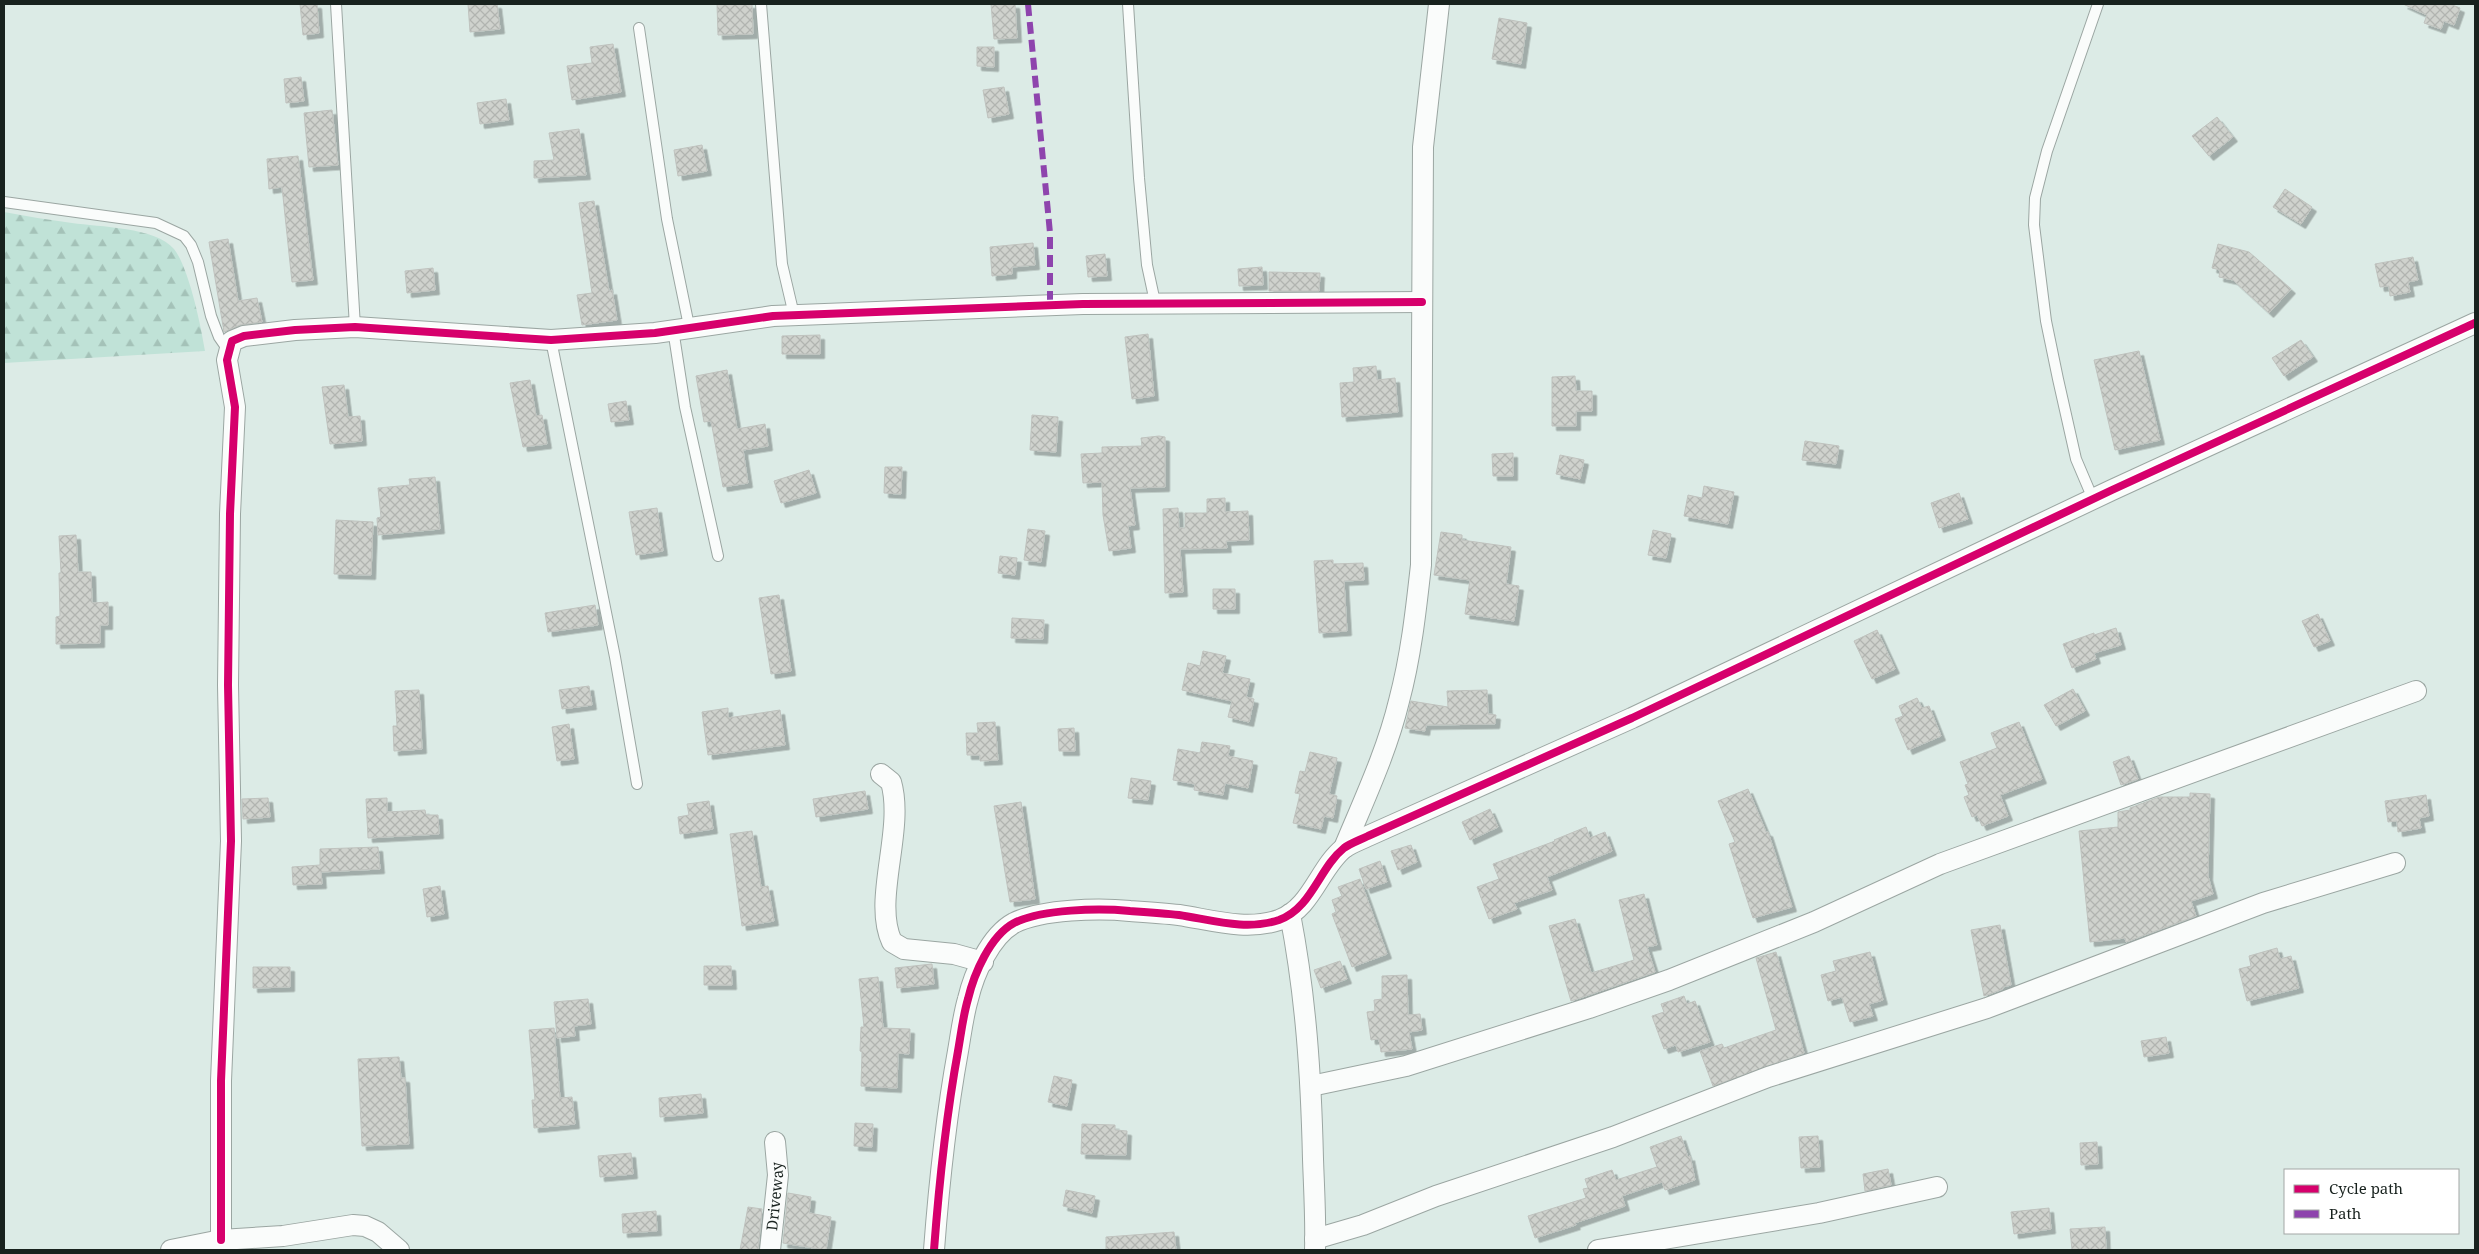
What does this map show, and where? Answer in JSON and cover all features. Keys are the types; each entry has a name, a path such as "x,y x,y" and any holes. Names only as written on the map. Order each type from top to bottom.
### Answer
{"street":[{"path":"934,1250 952,1087 968,999 983,962 1000,934 1014,924 1044,915 1130,910 1257,925 1280,920 1307,899 1328,866 1344,848 1373,780 1399,702 1416,613 1421,565 1423,147 1439,4"},
{"path":"221,1240 221,1081 231,841 228,685 230,485 235,407 227,360 228,350 232,341 244,336 295,330 355,327 551,340 655,333 681,328 794,316 1155,302 1422,302"},
{"path":"1344,848 1385,827 1632,718 2093,499 2475,323"},
{"path":"1311,1086 1406,1066 1590,1008 1669,980 1814,922 1940,864 2416,692"},
{"path":"881,774 891,782 894,802 884,918 892,942 904,949 954,954 983,962"},
{"path":"1290,914 1307,1022 1311,1086 1315,1244 1453,1190 1613,1137 1768,1077 1987,1008 2263,903 2395,863"},
{"name":"Driveway","path":"770,1250 778,1175 775,1142"},
{"path":"1598,1250 1819,1213 1937,1187"},
{"path":"171,1250 221,1240 283,1236 358,1225 378,1232 399,1250"}],"lane":[{"path":"336,4 355,327"},
{"path":"761,4 782,264 794,316"},
{"path":"1128,4 1139,178 1148,265 1155,302"},
{"path":"2093,499 2076,459 2060,388 2046,321 2034,225 2035,198 2046,151 2098,4"},
{"path":"638,28 667,219 681,328 685,407 718,556"},
{"path":"4,202 156,223 184,236 191,245 198,262 211,316 219,337 228,350"},
{"path":"551,340 616,657 637,784"}],"green space":[{"path":"4,212 63,222 126,229 154,236 166,242 174,249 185,269 205,351 4,363"}],"building":[{"path":"300,4 317,4 319,33 303,35"},
{"path":"468,4 497,4 500,29 470,32"},
{"path":"717,4 752,4 753,34 718,35"},
{"path":"991,4 1015,4 1017,38 994,39"},
{"path":"2403,4 2450,4 2460,8 2454,25 2444,21 2441,29 2424,23 2427,15"},
{"path":"1499,18 1527,23 1521,64 1492,59"},
{"path":"613,44 621,92 572,100 567,66 592,63 590,47"},
{"path":"977,47 994,47 994,67 977,66"},
{"path":"301,77 304,101 286,103 284,79"},
{"path":"1004,87 1009,114 988,118 983,90"},
{"path":"506,99 509,120 480,124 477,103"},
{"path":"332,110 338,165 309,167 304,113"},
{"path":"2217,117 2233,137 2209,156 2192,136"},
{"path":"579,129 586,175 534,178 534,161 554,160 549,133"},
{"path":"702,145 707,171 678,176 674,150"},
{"path":"298,156 313,280 292,282 282,187 269,189 267,159"},
{"path":"2285,189 2312,207 2301,224 2273,207"},
{"path":"594,201 609,291 612,290 617,320 582,325 577,295 592,293 579,203"},
{"path":"228,239 238,301 257,298 262,322 240,325 224,332 209,242"},
{"path":"1033,243 1035,265 1012,267 1012,274 992,276 990,247"},
{"path":"2218,244 2249,252 2291,289 2269,313 2233,280 2219,277 2220,270 2212,268"},
{"path":"1105,254 1107,276 1088,277 1086,256"},
{"path":"2413,257 2418,280 2408,282 2410,292 2390,296 2389,286 2380,287 2375,264"},
{"path":"1262,267 1263,285 1239,286 1238,269"},
{"path":"433,268 435,290 407,293 405,271"},
{"path":"1269,272 1320,273 1319,291 1269,291"},
{"path":"1148,334 1154,396 1132,399 1125,337"},
{"path":"820,335 820,354 782,354 782,336"},
{"path":"2301,340 2313,357 2284,376 2272,358"},
{"path":"2139,351 2160,440 2115,450 2094,360"},
{"path":"1376,366 1377,380 1395,378 1398,412 1342,417 1340,383 1354,382 1353,368"},
{"path":"727,370 737,429 765,424 768,446 743,450 748,483 723,487 711,421 704,422 696,376"},
{"path":"1575,376 1576,391 1592,391 1592,411 1576,411 1576,426 1552,426 1552,377"},
{"path":"530,380 536,416 542,415 547,444 523,447 510,383"},
{"path":"344,385 348,417 360,416 362,441 330,444 322,387"},
{"path":"626,401 629,420 611,422 608,404"},
{"path":"1032,415 1058,417 1056,452 1030,450"},
{"path":"1165,437 1165,487 1130,488 1135,525 1128,526 1131,548 1109,551 1103,515 1102,482 1083,483 1081,454 1102,453 1102,447 1142,446 1141,438"},
{"path":"1805,441 1839,446 1836,464 1802,460"},
{"path":"1513,453 1513,476 1493,476 1492,454"},
{"path":"1560,455 1584,460 1580,479 1556,474"},
{"path":"885,467 902,467 901,494 884,493"},
{"path":"809,470 816,493 781,503 774,481"},
{"path":"435,477 440,529 378,535 377,518 381,517 378,488 410,485 409,479"},
{"path":"1704,486 1734,492 1728,524 1684,516 1688,495 1702,498"},
{"path":"1959,493 1968,519 1939,528 1931,503"},
{"path":"1225,498 1225,512 1248,511 1249,540 1226,541 1227,548 1180,549 1183,592 1165,593 1163,509 1178,508 1179,528 1185,528 1185,513 1207,513 1207,499"},
{"path":"657,508 663,551 636,555 629,512"},
{"path":"336,520 373,522 371,575 334,574"},
{"path":"1028,529 1045,531 1041,562 1024,560"},
{"path":"1653,530 1671,534 1666,558 1648,555"},
{"path":"1441,532 1462,535 1462,540 1511,547 1506,584 1519,586 1514,621 1465,614 1470,580 1434,575"},
{"path":"76,535 78,572 91,572 92,603 108,602 108,625 100,625 100,643 56,644 56,617 60,616 59,573 61,573 59,536"},
{"path":"1000,556 1017,558 1015,575 998,573"},
{"path":"1333,560 1333,564 1363,563 1364,580 1344,581 1347,631 1319,633 1314,561"},
{"path":"1213,589 1235,589 1235,609 1213,609"},
{"path":"779,595 791,671 771,674 759,598"},
{"path":"595,605 598,625 548,632 545,613"},
{"path":"2318,614 2330,641 2314,647 2302,621"},
{"path":"1012,618 1044,620 1043,639 1011,638"},
{"path":"2116,628 2121,645 2094,653 2096,659 2072,668 2063,644 2094,633 2094,635"},
{"path":"1877,630 1895,669 1872,679 1854,641"},
{"path":"1203,651 1226,656 1222,673 1250,679 1246,697 1254,699 1249,722 1228,717 1232,701 1182,690 1188,663 1200,666"},
{"path":"589,686 592,705 562,709 559,690"},
{"path":"2073,689 2085,711 2056,726 2044,705"},
{"path":"419,690 422,749 394,751 393,726 397,726 395,691"},
{"path":"1487,690 1488,714 1496,715 1495,724 1426,725 1425,731 1405,728 1411,701 1448,707 1447,691"},
{"path":"1917,698 1922,708 1929,706 1941,736 1908,750 1895,719 1903,716 1899,706"},
{"path":"728,708 728,718 780,710 785,745 708,755 702,712"},
{"path":"995,722 998,760 980,761 980,755 967,755 966,733 978,733 977,723"},
{"path":"2019,722 2042,779 2000,795 2008,816 1982,826 1977,815 1972,817 1964,797 1969,795 1965,785 1968,784 1960,762 1997,748 1991,733"},
{"path":"569,724 574,759 557,761 552,727"},
{"path":"1074,728 1075,751 1059,751 1058,729"},
{"path":"1202,742 1230,746 1228,756 1253,761 1248,788 1225,783 1223,795 1194,790 1195,784 1173,780 1178,749 1200,753"},
{"path":"1310,752 1337,758 1329,794 1337,796 1333,818 1324,816 1321,829 1293,823 1300,794 1295,793 1300,771 1305,772"},
{"path":"2129,756 2138,779 2121,785 2113,762"},
{"path":"1131,778 1151,781 1148,800 1128,798"},
{"path":"1748,789 1766,832 1768,832 1792,907 1753,918 1729,844 1735,842 1718,801"},
{"path":"865,791 868,809 816,817 813,799"},
{"path":"2190,793 2210,794 2208,876 2213,894 2191,901 2196,916 2126,942 2125,938 2090,942 2079,831 2118,827 2118,812 2130,810 2130,808 2159,797 2190,797"},
{"path":"2426,795 2429,816 2419,818 2421,828 2398,832 2397,821 2388,822 2385,801"},
{"path":"268,798 270,817 243,819 242,799"},
{"path":"387,798 387,812 425,810 426,815 438,815 439,834 368,838 366,799"},
{"path":"709,801 713,829 680,834 678,817 689,815 687,804"},
{"path":"1021,802 1035,899 1010,902 994,806"},
{"path":"1490,809 1498,827 1470,840 1462,822"},
{"path":"1586,827 1590,838 1605,832 1612,851 1547,877 1552,890 1514,903 1517,909 1489,919 1477,887 1499,879 1493,864 1555,841"},
{"path":"752,831 761,887 768,886 774,921 742,926 730,834"},
{"path":"1411,845 1417,862 1398,870 1391,851"},
{"path":"378,847 380,869 321,872 322,884 293,885 292,867 320,865 320,849"},
{"path":"1380,861 1387,882 1366,889 1359,869"},
{"path":"1360,879 1387,954 1352,967 1332,914 1336,912 1332,900 1342,896 1338,887"},
{"path":"440,886 444,914 427,917 423,889"},
{"path":"1644,894 1657,945 1647,947 1655,972 1571,1001 1549,926 1575,919 1591,973 1634,960 1619,900"},
{"path":"2000,925 2011,985 1984,996 1971,930"},
{"path":"2277,948 2280,959 2291,956 2299,988 2247,1001 2239,969 2251,966 2249,956"},
{"path":"1776,952 1804,1053 1713,1086 1700,1051 1722,1044 1724,1048 1776,1030 1756,958"},
{"path":"1870,952 1883,1000 1869,1004 1873,1016 1850,1022 1842,997 1828,1001 1821,975 1836,971 1833,961"},
{"path":"1340,961 1347,979 1321,988 1314,970"},
{"path":"932,964 934,984 897,988 895,968"},
{"path":"704,966 731,966 732,985 704,985"},
{"path":"253,967 290,967 290,987 253,988"},
{"path":"1407,975 1408,1015 1420,1014 1422,1030 1409,1032 1412,1049 1381,1052 1379,1039 1371,1040 1367,1012 1375,1011 1374,1000 1382,999 1382,976"},
{"path":"878,977 883,1028 910,1029 909,1054 898,1053 897,1088 861,1086 861,1027 864,1027 859,979"},
{"path":"1684,996 1687,1004 1695,1001 1710,1042 1678,1052 1676,1045 1664,1049 1652,1016 1664,1012 1661,1004"},
{"path":"588,999 591,1024 574,1026 575,1036 557,1038 554,1002"},
{"path":"554,1028 560,1098 572,1097 575,1124 534,1128 532,1100 535,1100 529,1030"},
{"path":"2166,1037 2169,1053 2144,1057 2141,1041"},
{"path":"399,1057 401,1078 405,1078 409,1144 362,1146 358,1059"},
{"path":"1054,1076 1072,1080 1067,1106 1048,1102"},
{"path":"701,1094 703,1113 660,1117 659,1098"},
{"path":"855,1123 873,1124 872,1147 854,1146"},
{"path":"1082,1124 1115,1125 1115,1130 1127,1131 1126,1155 1081,1154"},
{"path":"1681,1136 1688,1157 1690,1156 1695,1180 1665,1190 1662,1182 1622,1196 1625,1206 1535,1238 1528,1216 1586,1198 1583,1189 1588,1188 1585,1179 1612,1170 1616,1180 1657,1167 1650,1147"},
{"path":"1818,1136 1820,1167 1801,1168 1799,1137"},
{"path":"2097,1142 2098,1164 2081,1165 2080,1143"},
{"path":"631,1153 633,1174 600,1177 598,1156"},
{"path":"1888,1169 1891,1185 1865,1191 1863,1174"},
{"path":"1066,1190 1095,1196 1092,1213 1063,1206"},
{"path":"788,1193 811,1197 809,1213 831,1217 826,1250 783,1243"},
{"path":"748,1207 762,1209 758,1250 740,1250"},
{"path":"2049,1208 2051,1229 2014,1234 2011,1212"},
{"path":"656,1211 657,1231 623,1233 622,1214"},
{"path":"2105,1227 2106,1250 2072,1250 2070,1229"},
{"path":"1174,1232 1176,1250 1106,1250 1106,1237"}],"marked path":[{"path":"1028,4 1050,233 1050,305"}],"cycle path":[{"path":"221,1240 221,1081 231,841 228,685 230,514 235,407 227,360 232,341 244,336 295,330 355,327 551,340 655,333 773,316 1083,304 1422,302"},
{"path":"934,1250 946,1126 966,1005 974,978 984,956 1005,929 1014,923 1026,918 1055,912 1087,910 1117,910 1179,915 1242,925 1254,925 1279,920 1300,906 1335,856 1353,843 1632,718 2112,490 2475,323"}]}
